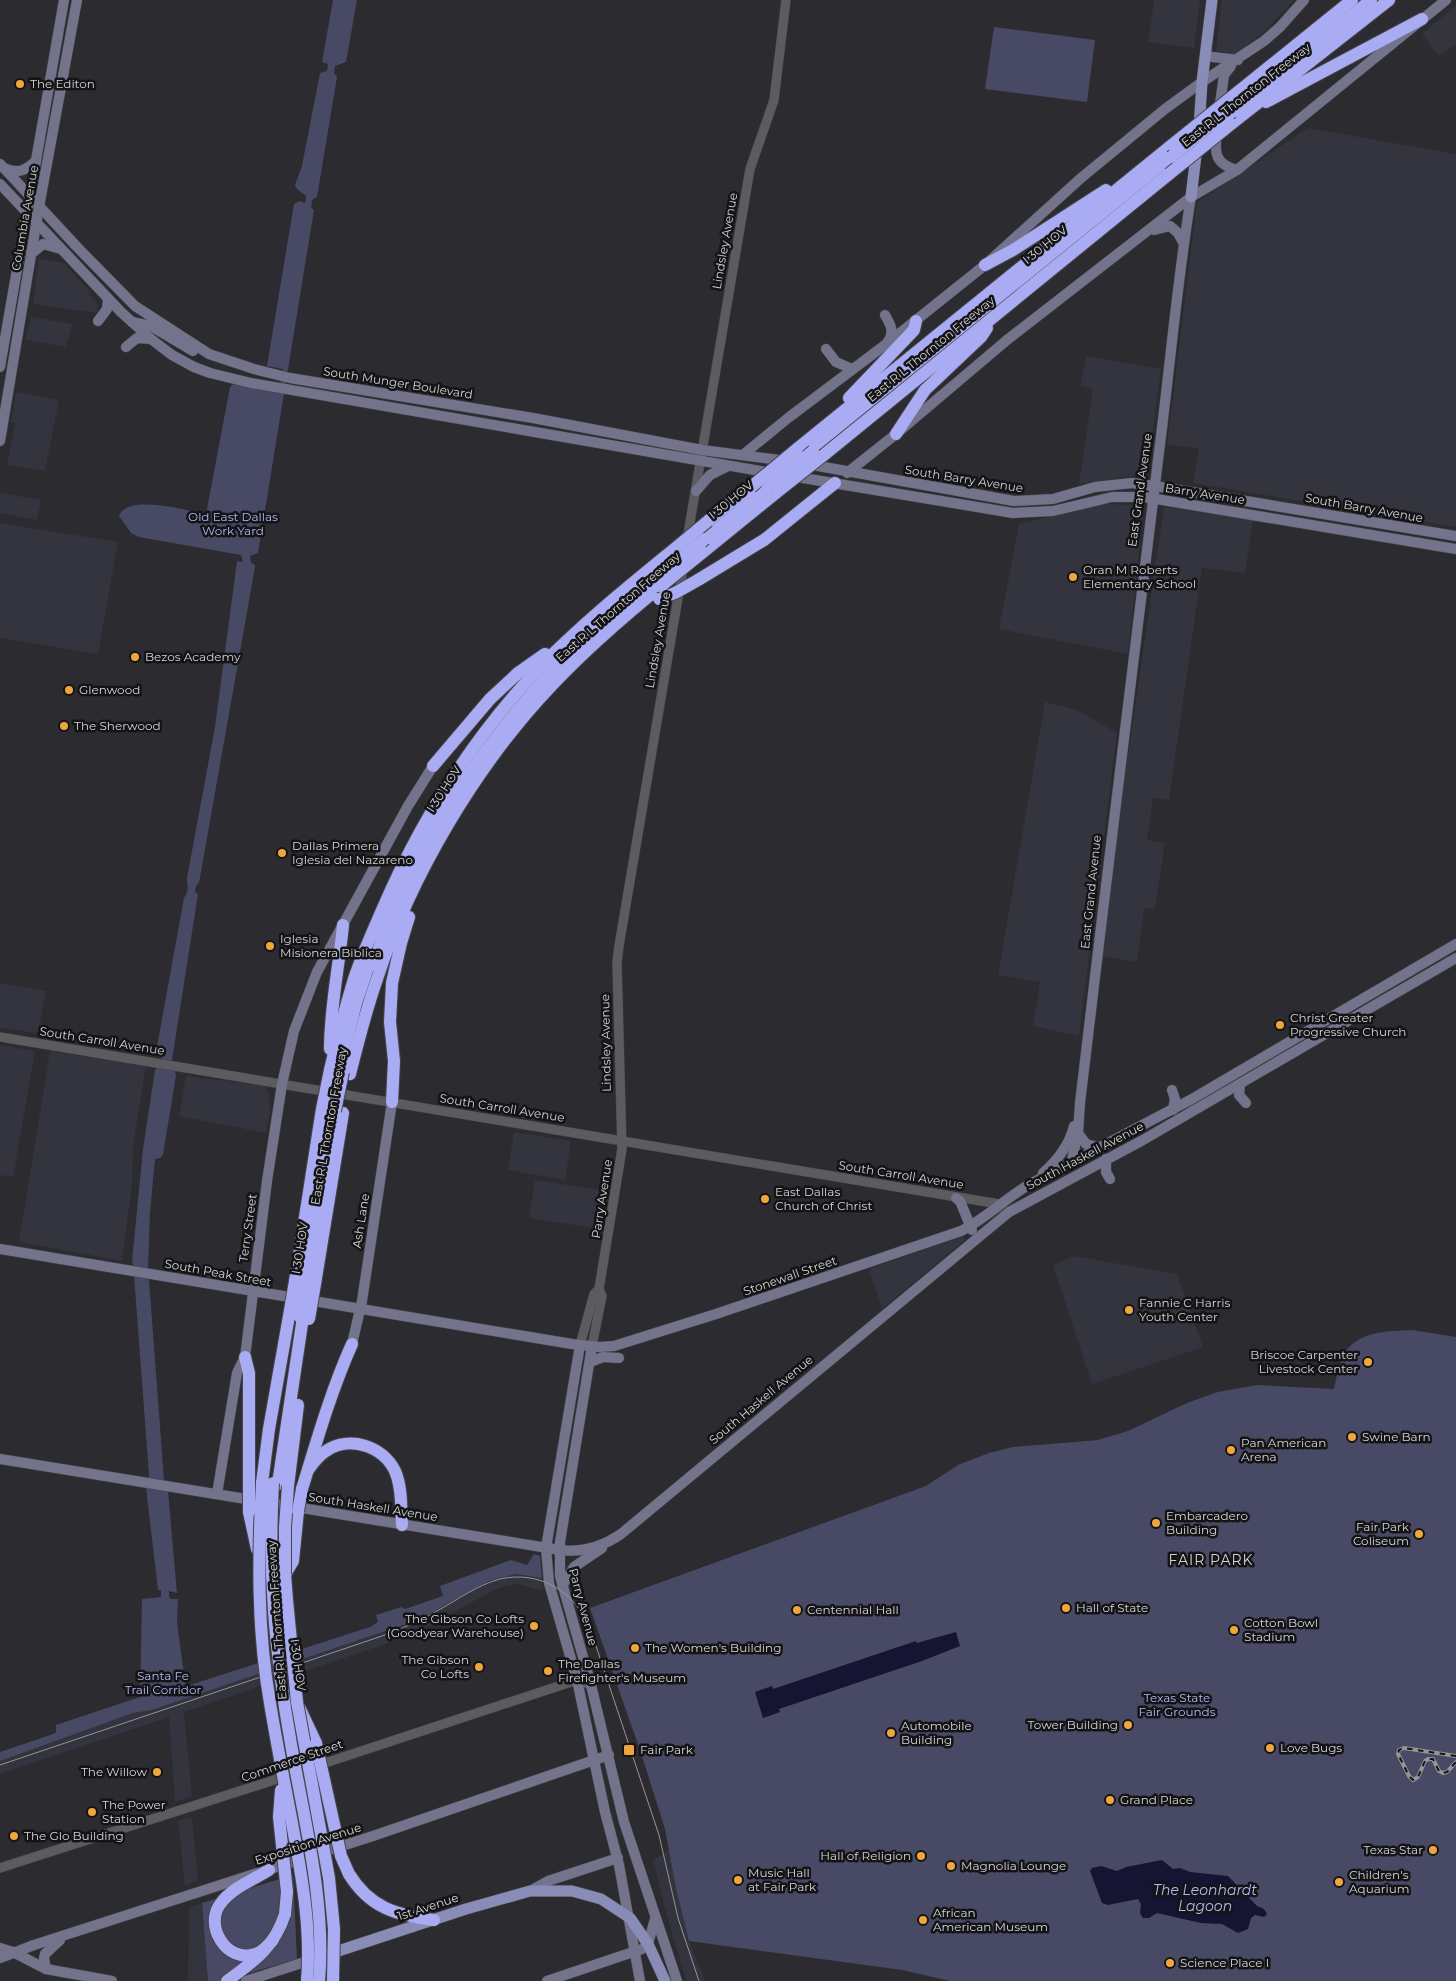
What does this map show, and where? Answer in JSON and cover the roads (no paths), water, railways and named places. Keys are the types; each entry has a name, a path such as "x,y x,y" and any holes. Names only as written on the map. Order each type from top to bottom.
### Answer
{"highway":[{"name":"East R L Thornton Freeway","path":"307,1981 308,1938 306,1912 263,1654 259,1607 258,1556 275,1484 355,977 372,932 416,838 452,778 493,722 539,668 587,636 665,565 708,521 764,489 814,454 997,314 1171,160 1238,92 1352,0"},
{"path":"1232,114 1365,0"},
{"path":"1232,114 1370,0"},
{"name":"East R L Thornton Freeway","path":"333,1981 334,1928 329,1878 296,1702 285,1574 284,1527 275,1484 269,1429 300,1317 340,1072 392,937 432,853 466,794 507,738 551,685 587,636 621,605 661,586 703,552 764,489 814,454 820,429 1153,160 1171,160 1232,114 1250,108 1389,0"},
{"path":"1250,108 1278,97 1422,19"},
{"path":"985,265 1013,250 1153,160"},
{"name":"I 30 HOV","path":"814,454 1171,160"},
{"path":"896,434 925,390 981,338 997,314"},
{"path":"820,429 914,330 916,321"},
{"path":"621,605 659,599 675,593 698,580 764,540 835,483"},
{"name":"I 30 HOV","path":"621,605 665,565 705,537 764,489"},
{"path":"433,766 473,718 511,680 587,636"},
{"path":"392,1102 394,1061 390,1022 392,983 401,943 432,853"},
{"path":"340,1072 330,1018 341,953 343,925"},
{"path":"285,1574 293,1560 302,1489 315,1443 341,1369 352,1344"},
{"path":"245,1357 249,1373 249,1512 258,1556"},
{"path":"308,1470 326,1450 335,1446 357,1444 373,1448 382,1454 394,1470 399,1491 402,1525"},
{"name":"I 30 HOV","path":"275,1484 270,1561 274,1629 281,1688 318,1904 321,1954 319,1981"},
{"name":"I 30 HOV","path":"275,1484 275,1562 278,1625 285,1681 321,1891 325,1934 324,1981"},
{"path":"296,1702 316,1743 341,1856 349,1874 359,1889 376,1904 410,1917 434,1920"},
{"path":"227,1981 263,1953 280,1930 285,1914 287,1892 279,1817 283,1772"},
{"path":"269,1870 221,1902 215,1914 214,1927 218,1937 226,1947 239,1954 256,1954 273,1940"},
{"path":"300,1981 320,1957"}],"main road":[{"name":"Columbia Avenue","path":"0,367 64,0"},
{"name":"Columbia Avenue","path":"0,441 39,207 77,0"},
{"name":"East Grand Avenue","path":"1072,1161 1078,1133 1124,720 1191,197 1212,0"},
{"path":"744,454 788,418 885,346 985,265 1113,151 1202,82 1238,60 1272,35 1304,0"},
{"path":"835,483 1007,340 1191,197 1237,170 1446,0"},
{"path":"1205,56 1238,60"},
{"path":"1237,170 1229,168 1220,161 1215,152 1224,75 1238,60"},
{"path":"2,166 21,172 29,168 36,161"},
{"name":"South Munger Boulevard","path":"2,166 115,288 135,306 209,354 254,369 290,378 533,418 702,450 744,454 814,454"},
{"name":"South Munger Boulevard","path":"0,184 131,322 172,355 194,367 227,378 803,478"},
{"path":"1146,232 1170,226 1178,232 1184,242"},
{"path":"32,254 43,244 64,250"},
{"path":"93,281 101,284 120,300 135,306"},
{"path":"98,322 107,309 108,299"},
{"path":"885,315 892,332 885,346"},
{"path":"131,322 151,326 198,354 209,354"},
{"path":"126,347 137,338 151,339"},
{"path":"826,349 836,362 852,370"},
{"name":"South Barry Avenue","path":"814,454 849,471 1014,501 1053,499 1095,487 1132,484 1155,486 1456,536"},
{"path":"696,490 710,475 729,466"},
{"name":"Barry Avenue","path":"803,478 1013,513 1053,511 1112,497 1153,498 1456,549"},
{"path":"282,1084 294,1031 317,972 408,806 433,766"},
{"name":"South Haskell Avenue","path":"999,1204 1072,1161 1173,1110 1456,944"},
{"name":"South Haskell Avenue","path":"0,1459 560,1550 577,1551 605,1545 1009,1212 1143,1140 1456,958"},
{"name":"Terry Street","path":"217,1494 237,1373 245,1357 252,1292 282,1084"},
{"path":"1240,1084 1240,1095 1246,1103"},
{"path":"1172,1090 1175,1100 1173,1110"},
{"name":"Ash Lane","path":"352,1344 360,1308 392,1102"},
{"name":"East Grand Avenue","path":"1066,1148 1080,1103"},
{"path":"1078,1133 1086,1144 1101,1148"},
{"path":"1066,1148 1067,1154 1072,1161 1085,1171"},
{"path":"1030,1184 1066,1148"},
{"path":"1106,1159 1105,1169 1110,1179"},
{"path":"1051,1188 1065,1173 1072,1161"},
{"path":"956,1198 960,1202 976,1238"},
{"name":"Stonewall Street","path":"580,1345 614,1346 951,1234 970,1226 999,1204"},
{"name":"South Peak Street","path":"0,1248 252,1292 580,1345"},
{"name":"Parry Avenue","path":"580,1345 546,1548 549,1584 577,1680 604,1812 618,1858 640,1981"},
{"name":"Parry Avenue","path":"592,1346 559,1566 562,1586 591,1684 624,1822 677,1981"},
{"path":"590,1362 603,1357 619,1358"},
{"path":"562,1586 574,1567 605,1545"},
{"name":"Exposition Avenue","path":"0,1958 13,1952 269,1870 608,1755"},
{"name":"1st Avenue","path":"246,1981 530,1891 548,1881 618,1858"},
{"path":"530,1891 572,1891 588,1894 601,1899 630,1918 648,1944 665,1981"},
{"path":"548,1981 635,1953 648,1944 655,1918"},
{"path":"46,1969 45,1954 64,1937"},
{"path":"0,1948 13,1952 46,1969 112,1981"}],"street":[{"name":"Lindsley Avenue","path":"622,1142 617,971 619,946 750,169 774,100 786,0"},
{"name":"South Carroll Avenue","path":"0,1037 999,1204"},
{"name":"Parry Avenue","path":"592,1346 602,1296 599,1289 621,1160 622,1142"},
{"name":"Parry Avenue","path":"580,1345 594,1294 599,1289"},
{"path":"577,1680 591,1684"},
{"name":"Commerce Street","path":"0,1868 174,1811 198,1806 577,1680"}],"water":[{"path":"956,1632 960,1646 922,1661 779,1709 780,1712 763,1718 755,1692 772,1686 773,1689 916,1641 917,1643"},
{"name":"The Leonhardt Lagoon","path":"1162,1860 1173,1869 1180,1868 1190,1872 1228,1876 1267,1914 1264,1917 1255,1915 1251,1918 1248,1929 1238,1933 1222,1924 1201,1923 1157,1913 1149,1918 1143,1918 1140,1913 1141,1904 1138,1899 1108,1905 1102,1903 1090,1871 1092,1868 1101,1866 1117,1871 1126,1867"}],"tram line":[{"path":"0,1765 382,1636 422,1619 491,1582 515,1577 542,1581 565,1594 575,1604 590,1628 659,1835 678,1918 699,1981"}],"railway":[{"path":"1456,1756 1404,1748 1399,1750 1398,1754 1413,1780 1418,1777 1425,1761 1428,1759 1433,1759 1439,1771 1443,1773 1447,1772 1456,1762"}],"place":[{"name":"The Editon","path":"20,84"},
{"name":"Oran M Roberts Elementary School","path":"1073,577"},
{"name":"Bezos Academy","path":"135,657"},
{"name":"Glenwood","path":"69,690"},
{"name":"The Sherwood","path":"64,726"},
{"name":"Dallas Primera Iglesia del Nazareno","path":"282,853"},
{"name":"Iglesia Misionera Biblica","path":"270,946"},
{"name":"Christ Greater Progressive Church","path":"1280,1025"},
{"name":"East Dallas Church of Christ","path":"765,1199"},
{"name":"Fannie C Harris Youth Center","path":"1129,1310"},
{"name":"Briscoe Carpenter Livestock Center","path":"1368,1362"},
{"name":"Swine Barn","path":"1352,1437"},
{"name":"Pan American Arena","path":"1231,1450"},
{"name":"Embarcadero Building","path":"1156,1523"},
{"name":"Fair Park Coliseum","path":"1419,1534"},
{"name":"Hall of State","path":"1066,1608"},
{"name":"Centennial Hall","path":"797,1610"},
{"name":"The Gibson Co Lofts (Goodyear Warehouse)","path":"534,1626"},
{"name":"Cotton Bowl Stadium","path":"1234,1630"},
{"name":"The Women's Building","path":"635,1648"},
{"name":"The Gibson Co Lofts","path":"479,1667"},
{"name":"The Dallas Firefighter's Museum","path":"548,1671"},
{"name":"Tower Building","path":"1128,1725"},
{"name":"Automobile Building","path":"891,1733"},
{"name":"Love Bugs","path":"1270,1748"},
{"name":"Fair Park","path":"629,1750"},
{"name":"The Willow","path":"157,1772"},
{"name":"Grand Place","path":"1110,1800"},
{"name":"The Power Station","path":"92,1812"},
{"name":"The Glo Building","path":"14,1836"},
{"name":"Texas Star","path":"1433,1850"},
{"name":"Hall of Religion","path":"921,1856"},
{"name":"Magnolia Lounge","path":"951,1866"},
{"name":"Music Hall at Fair Park","path":"738,1880"},
{"name":"Children's Aquarium","path":"1339,1882"},
{"name":"African American Museum","path":"923,1920"},
{"name":"Science Place I","path":"1170,1963"}],"district":[{"name":"FAIR PARK","path":"1211,1560"}],"park label":[{"name":"Old East Dallas Work Yard","path":"233,524"},
{"name":"Santa Fe Trail Corridor","path":"163,1683"},
{"name":"Texas State Fair Grounds","path":"1177,1705"}]}
